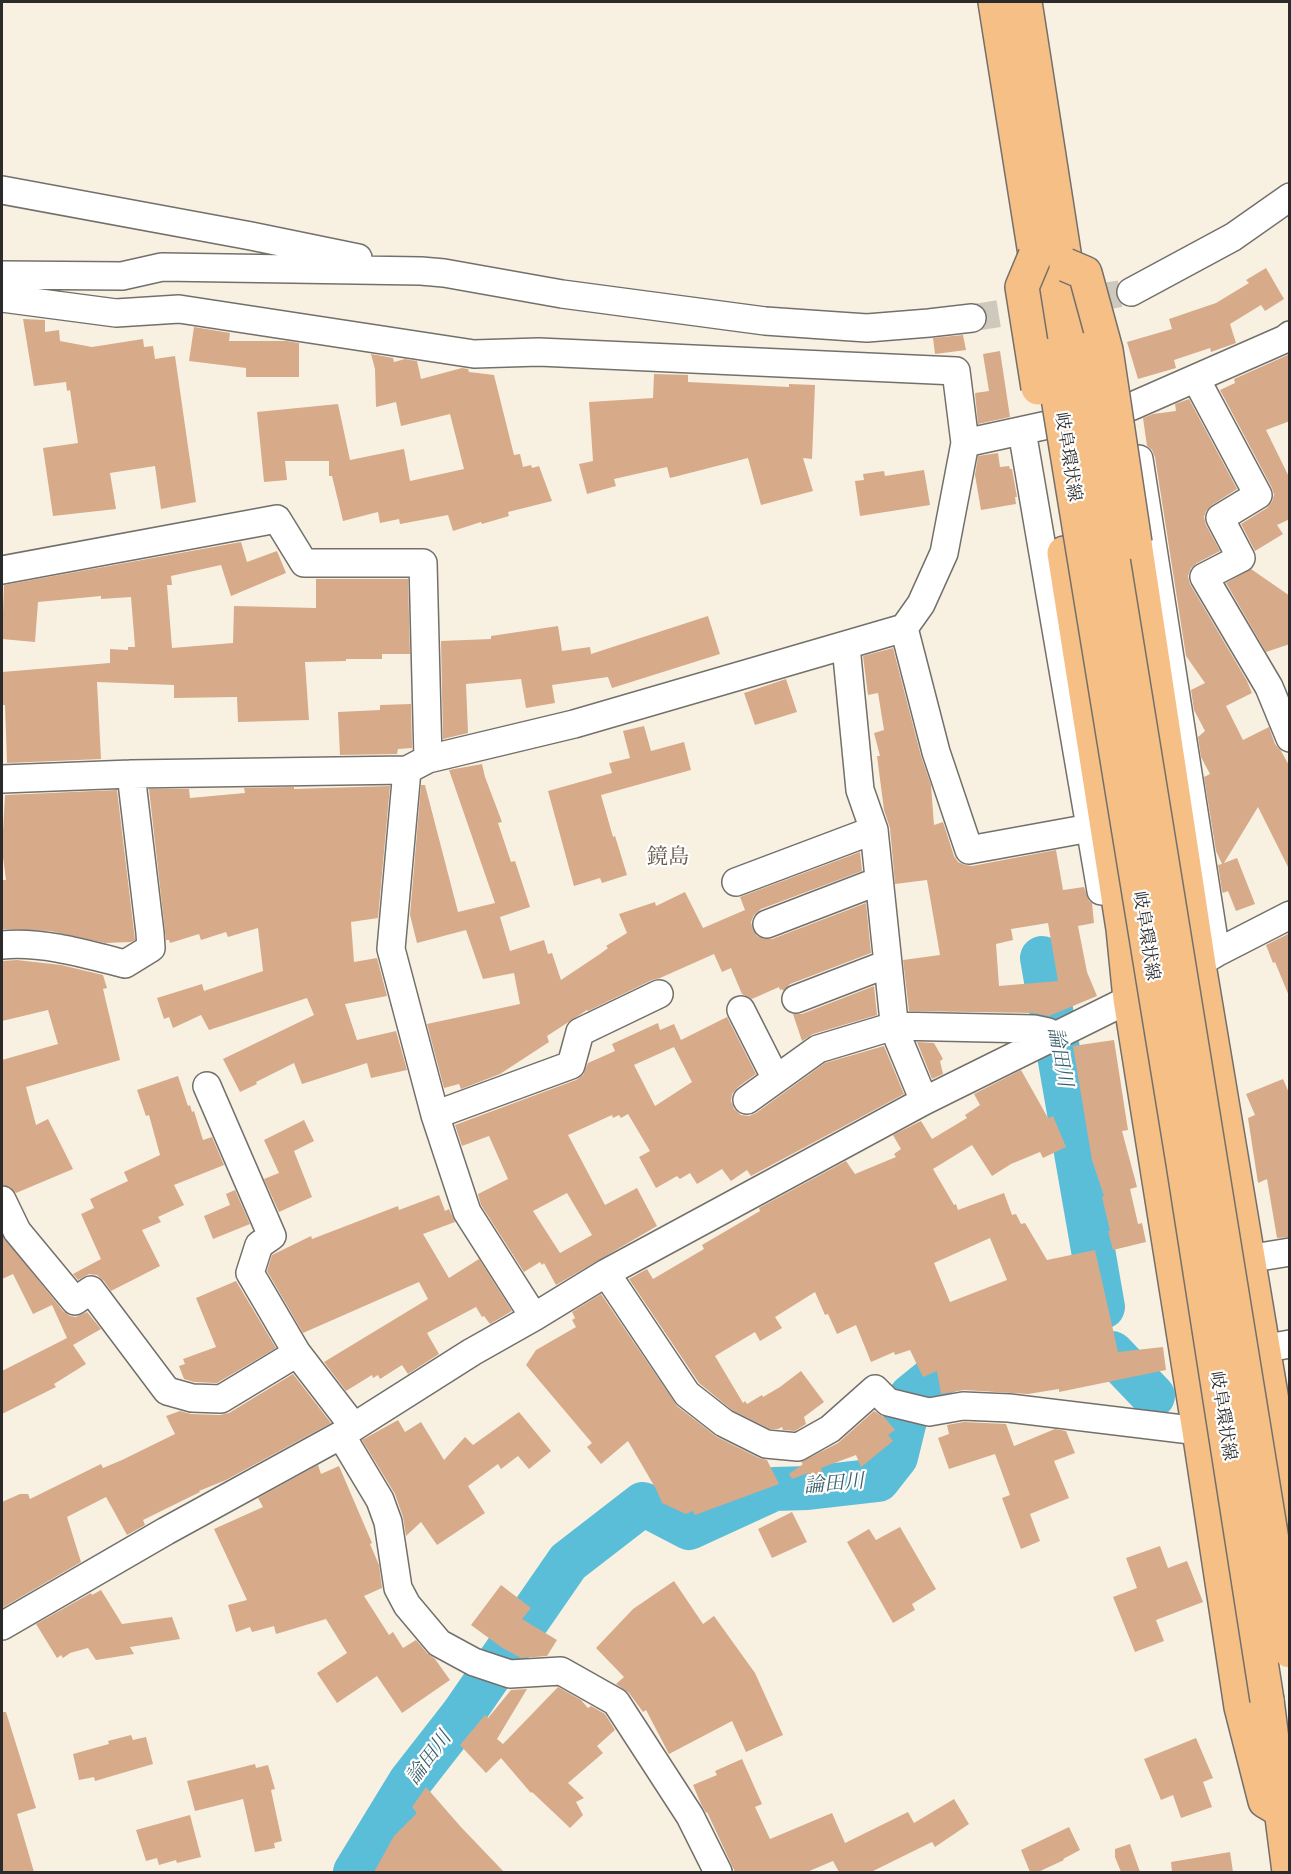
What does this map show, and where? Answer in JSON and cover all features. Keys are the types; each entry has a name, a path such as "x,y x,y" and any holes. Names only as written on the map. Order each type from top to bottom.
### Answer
{"main road":[{"name":"岐阜環状線","path":"996,2 1039,191 1066,265 1065,352 1183,1163 1267,1700 1289,1872"},
{"name":"岐阜環状線","path":"1025,2 1039,191 1035,256 1065,352 1290,1651"},
{"path":"1035,256 1022,287 1123,929 1130,999 1241,1707 1264,1801 1280,1810"},
{"path":"1066,265 1085,273 1106,350 1136,543 1207,959 1247,1260 1276,1347 1290,1508"}],"street":[{"path":"2,190 251,236 421,271"},
{"path":"1131,292 1233,237 1290,197"},
{"path":"2,275 122,276 162,267 421,271 562,294 765,321 867,328 972,318"},
{"path":"2,298 116,313 179,309 474,354 539,352 956,371 965,443 945,553 921,604 904,628 574,724 417,764 2,779"},
{"path":"965,443 1130,407 1290,335"},
{"path":"1196,379 1258,495 1220,518 1241,558 1204,577 1269,687 1290,738"},
{"path":"1130,407 1207,959"},
{"path":"1022,431 1108,930 1130,999"},
{"path":"2,570 277,519 304,563 423,562 417,764 391,949 435,1115 467,1212 534,1317"},
{"path":"904,628 936,752 969,850 1090,828"},
{"path":"846,646 860,790 874,830 894,1031 924,1101"},
{"path":"2,945 22,943 125,964 151,948 131,774"},
{"path":"736,882 874,830"},
{"path":"767,924 879,881"},
{"path":"2,1626 166,1531 347,1431 472,1352 606,1273 924,1101 1130,999 1290,915"},
{"path":"796,999 887,964"},
{"path":"435,1115 571,1065 580,1032 659,994"},
{"path":"741,1010 776,1079"},
{"path":"747,1100 818,1049 894,1026 1034,1029 1048,1032 1050,1038"},
{"path":"207,1086 272,1236 259,1245 250,1273 297,1353 347,1431 380,1500 388,1522 398,1588 406,1605 439,1643 474,1662 510,1674 561,1671 616,1702 690,1816 718,1872"},
{"path":"2,1200 17,1231 75,1301 91,1290 167,1391 192,1398 226,1398 297,1353"},
{"path":"1247,1260 1290,1252"},
{"path":"606,1273 687,1394 724,1423 766,1444 798,1448 830,1429 875,1389 888,1402 929,1412 963,1406 1009,1408 1199,1431"}],"building":[{"path":"1266,268 1284,299 1265,311 1261,305 1230,324 1236,343 1211,352 1210,348 1174,360 1176,368 1138,379 1127,342 1172,329 1169,319 1216,303 1249,283 1246,280"},
{"path":"23,319 45,320 45,332 59,330 60,341 92,347 143,339 144,347 153,346 155,359 175,356 196,502 161,509 155,466 110,473 116,509 53,516 43,448 78,443 70,390 67,391 66,382 34,386"},
{"path":"194,327 230,333 229,341 299,343 299,377 246,377 246,368 189,361"},
{"path":"963,335 966,350 935,354 933,338"},
{"path":"1000,351 1010,417 978,424 975,393 989,391 983,354"},
{"path":"371,354 393,358 394,362 405,359 417,361 421,379 462,368 468,369 469,372 494,375 514,455 520,454 523,467 539,466 552,501 508,512 509,516 453,531 448,515 400,524 399,519 380,523 378,512 343,521 332,476 329,476 329,461 285,461 287,480 264,482 257,412 338,404 350,460 404,449 410,481 464,469 450,414 401,426 396,402 376,407 375,369"},
{"path":"1290,354 1290,421 1266,430 1290,479 1290,519 1277,525 1283,534 1255,551 1241,524 1267,508 1274,495 1220,390 1235,383 1234,379"},
{"path":"654,374 688,375 688,382 789,387 789,384 815,385 812,459 803,458 813,491 761,505 748,458 670,478 667,467 614,479 616,486 587,494 579,464 593,461 589,402 653,398"},
{"path":"1189,399 1237,489 1206,511 1204,517 1206,525 1220,551 1191,568 1188,576 1190,584 1252,693 1226,706 1243,740 1269,727 1275,744 1290,767 1290,871 1258,807 1224,863 1237,858 1255,904 1236,911 1228,891 1223,893 1222,891 1218,865 1222,864 1216,851 1204,777 1210,774 1201,757 1198,737 1205,731 1194,710 1191,690 1205,683 1186,656 1155,457 1147,446 1143,418 1153,414 1176,411 1175,404"},
{"path":"998,453 1000,467 1009,466 1012,469 1016,504 981,510 975,475 978,456"},
{"path":"924,470 930,505 860,516 855,481 864,480 863,474 884,471 885,476"},
{"path":"241,542 247,562 277,551 286,573 231,596 221,565 171,576 172,585 167,585 172,648 233,643 234,606 316,608 316,579 408,579 410,654 382,654 382,659 305,662 309,720 238,722 237,697 174,698 174,685 97,682 101,759 7,763 5,705 2,705 2,672 110,663 110,649 128,650 128,647 135,647 131,597 101,599 101,596 38,602 35,642 2,639 4,585"},
{"path":"1251,569 1290,596 1290,644 1266,652 1226,583"},
{"path":"708,616 720,654 612,688 608,677 552,685 555,703 526,708 521,679 466,684 468,733 443,739 441,641 491,639 491,636 558,626 562,651 590,647 591,654"},
{"path":"893,648 921,756 931,785 934,825 943,822 958,862 972,866 1056,850 1063,890 1084,887 1092,903 1094,923 1078,926 1087,972 1097,996 1049,1016 1034,1013 909,1011 903,960 940,955 927,880 895,884 890,828 884,810 877,756 880,756 874,733 884,730 878,693 868,695 863,656","holes":["1048,923 1058,981 999,986 996,944 1013,940 1011,929"]},
{"path":"786,679 797,712 755,725 744,693"},
{"path":"411,704 412,748 398,749 397,754 340,755 338,712 380,710 380,705"},
{"path":"644,726 651,751 684,742 691,770 601,795 627,875 602,883 600,878 574,886 548,791 612,773 609,763 630,758 623,731"},
{"path":"482,764 502,822 498,823 511,862 515,861 530,907 500,917 510,951 544,940 548,954 552,953 561,980 627,933 619,914 655,902 656,906 685,892 703,928 745,910 740,897 860,852 862,871 761,909 754,915 751,922 757,936 772,939 866,903 871,953 790,984 783,991 779,987 752,999 742,994 731,968 722,972 714,954 587,1010 547,1036 549,1042 500,1074 461,1089 459,1084 444,1088 427,1024 520,1004 514,973 483,979 466,930 417,943 410,915 421,785 425,785 458,912 495,903 449,770"},
{"path":"390,786 378,918 351,922 354,962 377,958 387,996 345,1004 357,1040 396,1031 407,1070 371,1078 367,1063 302,1084 294,1063 240,1092 223,1059 314,1015 307,998 209,1030 201,1015 173,1028 169,1017 164,1019 157,998 202,984 204,991 263,971 258,928 228,937 226,932 201,940 199,934 170,943 166,940 149,789 189,789 190,798 245,793 244,788"},
{"path":"117,790 135,940 105,943 50,931 2,929 2,880 6,880 2,850 5,795"},
{"path":"1290,933 1290,996 1289,996 1266,945"},
{"path":"17,960 61,965 103,975 107,988 103,989 120,1060 26,1087 36,1125 48,1119 73,1169 16,1193 10,1187 2,1185 2,1060 58,1044 48,1010 2,1021 2,961"},
{"path":"874,986 877,1015 813,1034 802,1041 793,1014 802,1014"},
{"path":"727,1017 756,1074 732,1094 731,1101 734,1109 741,1115 749,1116 756,1113 825,1063 884,1046 904,1094 751,1176 747,1170 731,1181 722,1169 697,1184 690,1173 680,1179 677,1176 656,1188 639,1157 650,1151 628,1114 621,1118 619,1115 613,1118 612,1115 568,1135 605,1205 637,1188 657,1226 556,1285 544,1263 542,1265 540,1262 524,1272 481,1205 478,1194 508,1179 489,1136 462,1146 455,1125 576,1080 583,1075 588,1063 615,1051 612,1044 658,1023 660,1030 674,1024 681,1040","holes":["674,1047 692,1082 655,1106 634,1065","567,1193 592,1235 560,1253 533,1211"]},
{"path":"1114,1040 1128,1130 1122,1131 1137,1187 1130,1189 1138,1224 1142,1223 1146,1242 1113,1250 1102,1197 1104,1196 1092,1160 1073,1046"},
{"path":"917,1042 934,1043 943,1059 940,1061 943,1074 932,1079"},
{"path":"1021,1070 1048,1118 1053,1116 1066,1147 1043,1158 1040,1152 1011,1164 992,1176 972,1145 933,1169 954,1205 956,1204 958,1210 1004,1193 1012,1215 1016,1214 1021,1224 1025,1223 1047,1260 1095,1250 1118,1352 1163,1347 1166,1370 1059,1392 1059,1389 1028,1394 964,1390 941,1394 937,1371 923,1377 910,1350 895,1355 894,1352 871,1362 856,1325 837,1334 828,1314 825,1315 815,1292 775,1317 782,1328 760,1341 755,1332 715,1356 743,1403 745,1401 747,1404 780,1387 801,1371 824,1402 804,1417 806,1424 795,1431 783,1430 782,1427 770,1429 732,1410 699,1383 629,1279 647,1269 653,1279 704,1249 702,1245 760,1211 759,1208 846,1161 855,1174 896,1157 894,1154 901,1149 893,1135 921,1121 932,1139 967,1118 965,1115 980,1105 974,1094","holes":["990,1238 1007,1280 950,1302 934,1263"]},
{"path":"178,1076 188,1106 190,1105 192,1112 194,1111 203,1140 212,1137 224,1165 174,1185 184,1205 158,1217 161,1222 142,1230 160,1266 111,1291 97,1275 89,1274 78,1280 73,1274 101,1259 81,1214 94,1208 90,1199 128,1181 124,1172 160,1155 149,1115 146,1116 137,1090"},
{"path":"1283,1079 1290,1095 1290,1237 1277,1238 1267,1179 1258,1183 1248,1118 1255,1115 1246,1094"},
{"path":"304,1120 314,1141 294,1151 312,1197 279,1212 264,1179 279,1173 264,1140"},
{"path":"235,1190 250,1224 213,1239 204,1216 230,1205 226,1194"},
{"path":"439,1195 445,1211 449,1209 455,1222 423,1234 449,1278 479,1259 512,1311 490,1324 476,1307 427,1333 439,1354 408,1374 402,1365 380,1379 378,1375 373,1378 372,1375 346,1391 324,1362 428,1299 419,1282 303,1333 267,1271 272,1255 311,1236 312,1239 398,1206 399,1210"},
{"path":"2,1235 63,1311 76,1317 87,1312 101,1329 73,1345 86,1364 54,1384 56,1387 2,1414 2,1371 67,1338 52,1305 33,1314 13,1274 2,1279"},
{"path":"236,1281 276,1348 217,1383 184,1379 179,1366 185,1364 183,1359 216,1347 196,1298"},
{"path":"601,1294 677,1406 717,1437 767,1460 779,1484 695,1515 693,1511 686,1514 662,1503 628,1441 601,1464 587,1447 592,1443 526,1365 536,1350 576,1327 572,1320 575,1318 572,1312"},
{"path":"293,1374 331,1423 226,1480 199,1491 143,1520 145,1525 127,1535 106,1497 67,1517 81,1562 2,1608 2,1502 20,1494 28,1494 30,1499 101,1464 103,1468 175,1434 166,1416 180,1411 191,1414 229,1413"},
{"path":"874,1411 885,1418 895,1430 888,1435 893,1441 861,1467 856,1455 821,1468 828,1491 820,1495 808,1473 792,1479 789,1474 803,1464 801,1462 838,1443"},
{"path":"519,1412 551,1451 529,1469 518,1456 501,1469 498,1464 468,1486 485,1513 437,1545 421,1522 406,1536 403,1517 395,1494 362,1440 398,1420 405,1432 421,1422 444,1460 465,1437 473,1445"},
{"path":"964,1422 1006,1424 1014,1446 1055,1429 1066,1431 1075,1453 1054,1461 1069,1498 1030,1514 1040,1541 1021,1549 1002,1498 1010,1495 995,1454 949,1469 938,1438 949,1434 947,1425"},
{"path":"318,1465 321,1474 339,1466 372,1543 370,1544 379,1565 382,1588 364,1596 389,1635 393,1632 403,1648 416,1640 435,1659 450,1680 402,1713 377,1676 337,1703 317,1673 347,1653 326,1619 276,1634 274,1626 252,1632 250,1627 236,1632 228,1605 247,1600 214,1529 263,1507 258,1498"},
{"path":"792,1512 807,1542 772,1558 758,1529"},
{"path":"900,1527 936,1589 912,1604 915,1610 893,1623 847,1542 869,1529 876,1540"},
{"path":"1160,1546 1168,1568 1187,1561 1203,1602 1156,1620 1164,1641 1135,1652 1113,1597 1137,1588 1126,1558"},
{"path":"674,1581 703,1624 714,1616 755,1673 783,1735 746,1752 732,1721 669,1754 646,1710 643,1712 629,1693 616,1684 624,1677 596,1648 633,1609"},
{"path":"501,1585 531,1608 522,1619 557,1640 547,1656 521,1658 501,1647 471,1625"},
{"path":"101,1590 122,1624 172,1617 180,1639 130,1647 134,1654 96,1660 88,1648 70,1653 63,1658 61,1655 57,1658 36,1624 91,1593 92,1595"},
{"path":"558,1687 581,1700 588,1708 591,1706 605,1714 615,1730 597,1746 603,1753 568,1783 584,1798 576,1802 583,1815 570,1828 531,1793 501,1758 486,1773 460,1745 485,1715 488,1718 511,1690 527,1689 497,1739 503,1744"},
{"path":"2,1712 6,1712 36,1808 17,1814 34,1872 2,1872"},
{"path":"131,1735 133,1740 146,1737 153,1764 95,1781 94,1777 79,1780 73,1754"},
{"path":"1196,1738 1213,1778 1203,1782 1212,1807 1181,1818 1173,1795 1161,1800 1144,1759"},
{"path":"742,1759 762,1804 755,1807 770,1839 832,1813 845,1843 908,1812 914,1823 954,1799 969,1824 935,1847 932,1842 871,1872 839,1872 833,1861 807,1872 735,1872 693,1785 717,1775 715,1771"},
{"path":"255,1764 256,1768 268,1765 275,1789 271,1790 282,1841 274,1843 275,1848 255,1852 243,1799 195,1811 187,1781"},
{"path":"426,1787 504,1872 374,1872 394,1836 417,1813 412,1807"},
{"path":"190,1815 201,1857 159,1865 157,1858 146,1861 136,1830"},
{"path":"1069,1827 1080,1850 1038,1872 1030,1872 1021,1850"},
{"path":"1130,1844 1140,1872 1121,1872 1115,1857 1115,1849"},
{"path":"1230,1852 1233,1872 1172,1872 1171,1862"}],"waterway":[{"name":"論田川","path":"1042,958 1103,1307"},
{"path":"1112,1353 1153,1396"},
{"name":"論田川","path":"355,1872 410,1782 463,1714 568,1562 643,1504 689,1528 774,1489 808,1488 878,1480 896,1457 911,1396 937,1375 972,1361 996,1360"}],"tunnel":[{"path":"972,318 1131,292"}],"district":[{"name":"鏡島","path":"668,857"}]}
